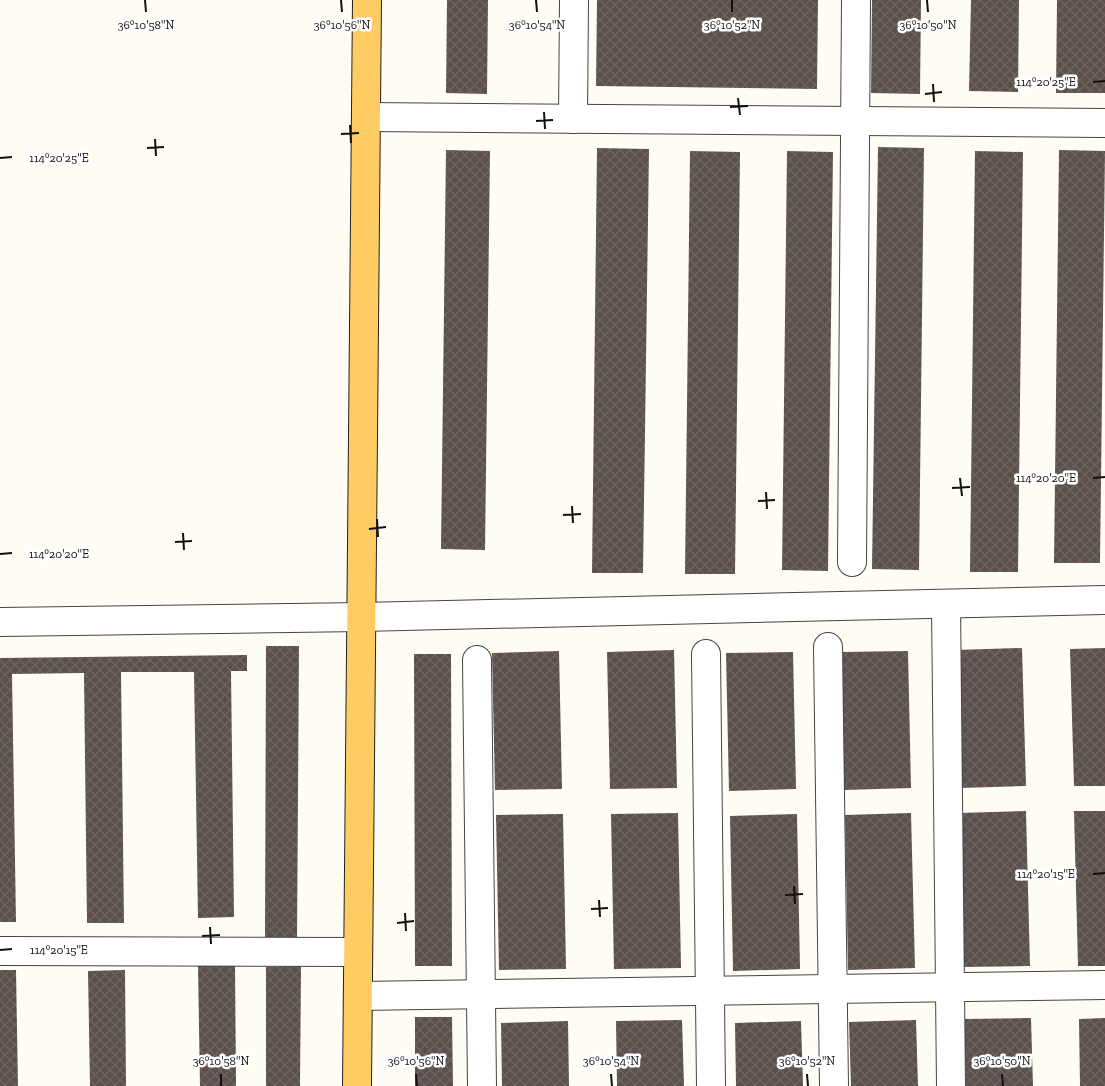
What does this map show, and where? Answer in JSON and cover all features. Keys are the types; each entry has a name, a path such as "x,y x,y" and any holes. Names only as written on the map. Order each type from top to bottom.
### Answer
{"main road":[{"path":"357,1086 368,0"}],"street":[{"path":"573,119 574,0"},
{"path":"852,562 856,0"},
{"path":"366,117 1105,123"},
{"path":"0,622 361,617 1105,600"},
{"path":"946,604 950,1086"},
{"path":"828,647 834,1086"},
{"path":"706,654 711,1086"},
{"path":"477,660 482,1086"},
{"path":"0,950 358,952"},
{"path":"358,996 1105,985"}],"building":[{"path":"447,0 488,0 487,94 446,93"},
{"path":"597,0 818,0 817,89 596,86"},
{"path":"872,0 921,0 920,94 871,93"},
{"path":"971,0 1019,0 1018,92 969,91"},
{"path":"1057,0 1105,0 1105,93 1056,93"},
{"path":"878,147 924,148 919,570 872,569"},
{"path":"597,148 649,149 643,573 592,573"},
{"path":"446,150 490,151 485,550 441,549"},
{"path":"1059,150 1105,151 1100,563 1054,563"},
{"path":"690,151 740,152 735,574 685,574"},
{"path":"787,151 833,152 828,571 782,570"},
{"path":"975,151 1023,152 1018,572 970,572"},
{"path":"266,646 299,646 297,942 265,942"},
{"path":"1022,648 1026,786 959,788 956,650"},
{"path":"1105,648 1105,786 1074,786 1070,649"},
{"path":"674,650 677,788 610,789 607,652"},
{"path":"559,651 562,789 495,790 492,653"},
{"path":"908,651 911,788 844,790 841,652"},
{"path":"793,652 796,789 729,791 726,653"},
{"path":"414,654 451,654 452,966 415,966"},
{"path":"247,655 247,671 231,671 234,917 198,918 194,672 121,672 124,923 87,923 84,673 12,674 16,922 0,922 0,658"},
{"path":"1026,811 1030,966 963,967 959,813"},
{"path":"1074,811 1105,811 1105,966 1078,966"},
{"path":"678,813 681,968 614,969 611,814"},
{"path":"911,813 915,968 848,970 845,815"},
{"path":"563,814 566,969 499,970 496,815"},
{"path":"797,814 800,969 733,971 730,816"},
{"path":"198,966 235,966 236,1086 200,1086"},
{"path":"301,966 300,1086 266,1086 266,967"},
{"path":"0,970 16,970 18,1086 0,1086"},
{"path":"125,970 126,1086 90,1086 88,971"},
{"path":"415,1017 452,1017 453,1086 415,1086"},
{"path":"1031,1018 1033,1086 966,1086 964,1019"},
{"path":"1105,1018 1105,1086 1080,1086 1079,1019"},
{"path":"682,1020 684,1086 617,1086 616,1021"},
{"path":"916,1020 918,1086 851,1086 849,1022"},
{"path":"568,1021 569,1086 502,1086 501,1023"},
{"path":"801,1021 803,1086 736,1086 735,1023"}]}
